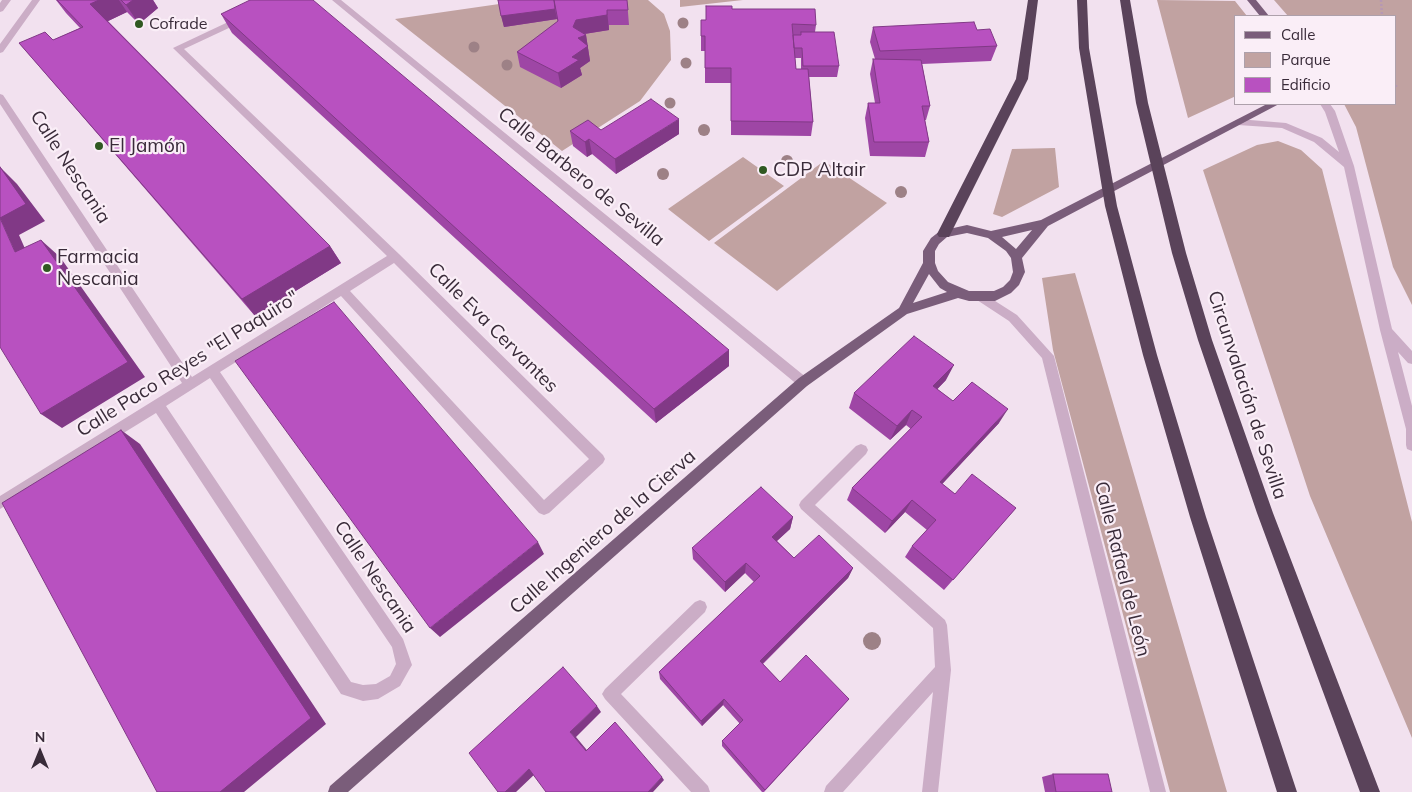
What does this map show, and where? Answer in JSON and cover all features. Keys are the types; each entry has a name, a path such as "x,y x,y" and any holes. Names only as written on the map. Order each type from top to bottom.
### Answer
{"highway":[{"path":"944,234 1022,79 1033,0"},
{"path":"1082,0 1084,48 1114,216 1150,355 1198,518 1288,792"},
{"name":"Circunvalación de Sevilla","path":"1126,0 1142,103 1180,253 1205,340 1265,513 1370,792"}],"main road":[{"path":"1251,0 1264,15"},
{"path":"991,235 1044,223 1272,105"},
{"path":"1016,257 1044,223"},
{"path":"967,229 991,235 1007,246 1016,257 1019,272 1015,282 1007,290 995,296 981,297 958,293 944,285 934,274 929,263 929,252 934,241 944,234 967,229"},
{"name":"Calle Ingeniero de la Cierva","path":"903,311 929,263"},
{"name":"Calle Ingeniero de la Cierva","path":"336,792 803,382 903,311 958,293"}],"street":[{"path":"0,9 7,0"},
{"path":"0,50 36,0"},
{"name":"Calle Barbero de Sevilla","path":"336,0 803,382"},
{"name":"Calle Eva Cervantes","path":"257,12 178,48 395,257 598,459 544,509 342,290"},
{"name":"Calle Nescania","path":"0,97 190,385"},
{"path":"1326,105 1330,111 1348,166 1386,330 1411,425 1412,445"},
{"path":"1238,122 1283,125 1318,140 1348,166"},
{"name":"Calle Paco Reyes \"El Paquiro\"","path":"0,503 395,257"},
{"name":"Calle Rafael de León","path":"981,297 1013,318 1048,356 1158,792"},
{"path":"1386,330 1412,359"},
{"name":"Calle Nescania","path":"158,405 346,689 363,692 378,691 395,681 404,665 398,644 212,371"},
{"path":"861,450 806,505 940,625 943,670 930,792"},
{"path":"700,607 610,694 702,792"},
{"path":"832,792 943,670"}],"path":[{"path":"1380,0 1382,15"}],"green space":[{"path":"527,0 648,0 664,14 670,31 671,60 640,101 562,151 395,19"},
{"path":"680,0 743,0 680,7"},
{"path":"1157,0 1235,1 1246,15 1234,15 1234,97 1188,118"},
{"path":"1274,0 1412,0 1412,305 1393,267 1356,127 1345,105 1397,105 1397,15 1287,15"},
{"path":"1278,141 1301,150 1322,169 1412,522 1412,738 1310,496 1203,170 1257,145"},
{"path":"1055,148 1059,187 1002,217 993,214 1012,149"},
{"path":"743,157 784,186 709,241 668,209"},
{"path":"824,161 887,203 777,291 714,243"},
{"path":"1075,273 1227,792 1170,792 1053,350 1042,278"}],"building":[{"path":"57,0 99,0 90,4 330,246 242,299 19,43 45,32 53,40 83,27"},
{"path":"121,0 133,0 126,5"},
{"path":"250,0 313,0 729,350 654,409 221,14"},
{"path":"498,0 554,0 555,9 501,16"},
{"path":"554,0 627,0 628,10 607,10 607,15 576,20 573,27 586,35 578,38 588,46 572,57 579,60 558,73 517,52 558,21"},
{"path":"706,6 732,6 732,9 815,9 816,25 792,24 796,69 808,69 813,122 731,121 731,68 705,68 705,36 701,36 701,20 706,20"},
{"path":"974,22 977,30 990,29 997,46 880,51 873,27"},
{"path":"801,32 834,32 839,66 803,66 802,48 794,48 793,35 801,35"},
{"path":"873,59 921,60 930,106 922,106 929,142 874,142 868,103 880,103"},
{"path":"651,99 679,119 615,159 589,139 585,142 570,131 588,120 601,130"},
{"path":"0,167 26,204 0,218"},
{"path":"0,218 15,252 41,240 128,362 41,414 0,347"},
{"path":"334,302 538,542 430,628 235,361"},
{"path":"914,336 954,365 933,386 953,401 972,382 1008,409 940,482 955,494 972,474 1016,508 953,580 912,546 936,520 912,500 892,521 852,488 922,417 912,410 897,426 854,393"},
{"path":"121,430 311,718 220,792 157,792 2,503"},
{"path":"761,487 793,517 772,537 794,558 819,535 853,568 760,661 780,682 806,655 849,699 765,790 722,741 743,720 724,699 701,721 659,672 760,576 746,563 725,582 692,548"},
{"path":"563,667 597,706 570,732 586,751 615,722 662,777 648,792 546,792 529,769 505,792 498,792 469,753"},
{"path":"1053,774 1108,774 1112,792 1056,792"}],"place":[{"name":"Cofrade","path":"139,24"},
{"name":"El Jamón","path":"99,146"},
{"name":"CDP Altair","path":"763,170"},
{"name":"Farmacia Nescania","path":"47,268"}]}
